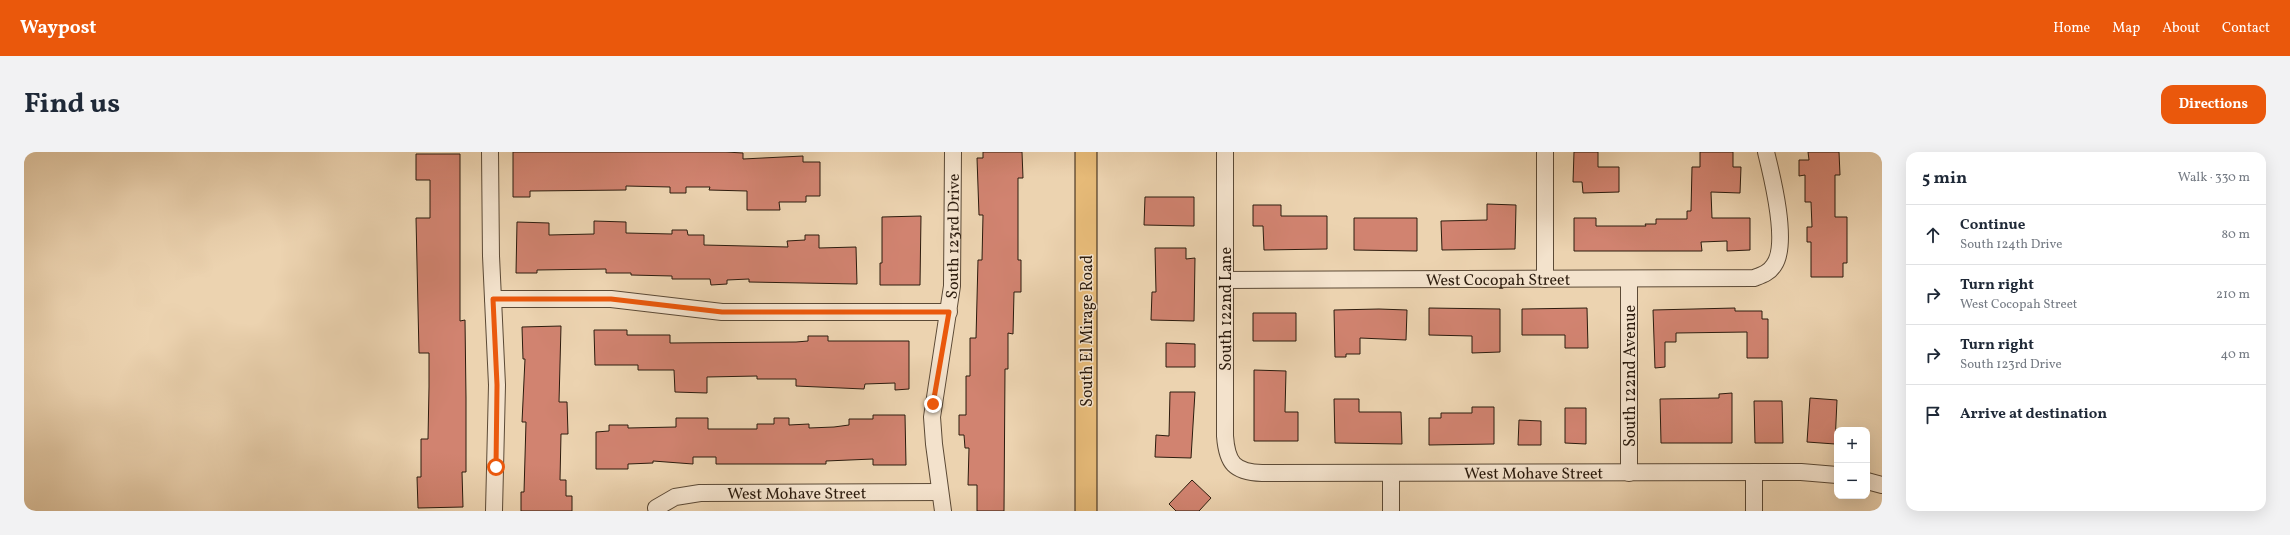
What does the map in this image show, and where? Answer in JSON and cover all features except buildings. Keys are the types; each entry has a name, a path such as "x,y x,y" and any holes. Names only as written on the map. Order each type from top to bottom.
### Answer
{"main road":[{"name":"South El Mirage Road","path":"1086,152 1086,511"}],"street":[{"path":"490,152 493,299 497,385 494,511"},
{"name":"South 123rd Drive","path":"943,511 932,417 949,312 953,257 952,152"},
{"name":"South 122nd Lane","path":"1225,152 1225,436 1228,457 1233,465"},
{"path":"1545,152 1545,279"},
{"name":"West Cocopah Street","path":"1225,280 1745,279 1762,275 1770,270 1778,257 1779,231 1776,198 1766,152"},
{"name":"South 122nd Avenue","path":"1629,279 1629,473"},
{"path":"493,299 611,299 722,312 949,312"},
{"name":"West Mohave Street","path":"1233,465 1242,470 1252,472 1754,472 1834,475"},
{"path":"1754,472 1754,511"},
{"path":"1391,473 1391,511"},
{"path":"1870,482 1882,485"},
{"name":"West Mohave Street","path":"656,508 675,496 700,493 940,492"}],"route":[{"path":"496,467 497,385 493,299 611,299 711,312 949,312 933,404"}]}
